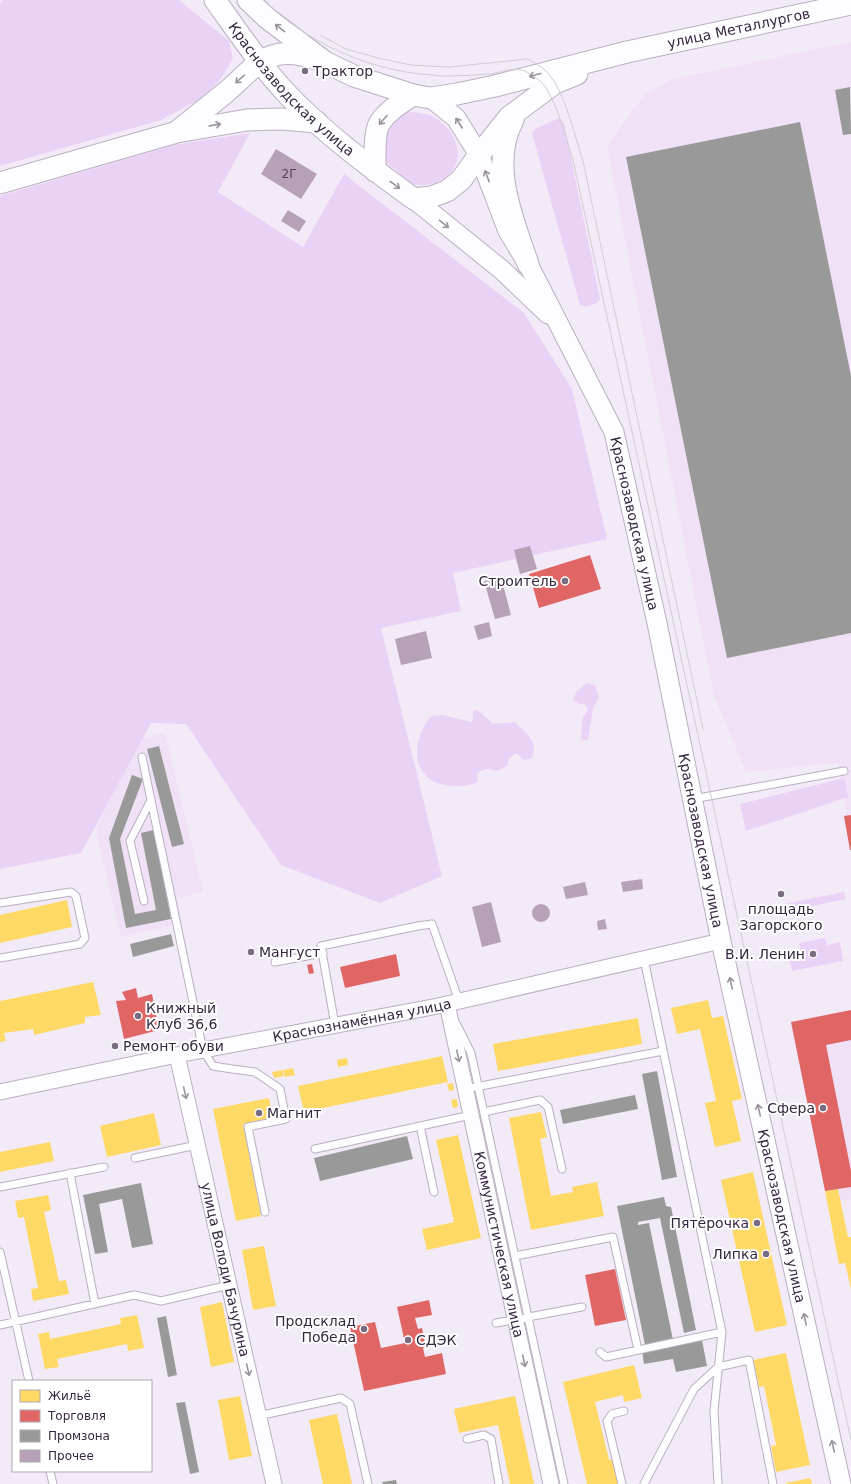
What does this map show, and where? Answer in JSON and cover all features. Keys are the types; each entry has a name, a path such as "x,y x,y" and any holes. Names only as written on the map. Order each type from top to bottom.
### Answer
{"main road":[{"name":"Краснозаводская улица","path":"214,0 287,94 317,122 375,171"},
{"name":"Краснозаводская улица","path":"248,0 267,18 325,62 354,76 422,96"},
{"name":"улица Металлургов","path":"627,52 851,4"},
{"path":"176,132 225,93 260,61 270,56 293,52 325,62"},
{"path":"627,52 555,83 519,109 509,117 461,180 447,191 431,197 414,199 375,171 375,150 379,124 395,106 422,96 457,94 627,52"},
{"path":"519,109 508,130 504,145 503,164 507,199 528,264"},
{"path":"0,183 176,132 247,120 281,119 317,122"}],"street":[{"path":"422,96 456,118 479,155"},
{"name":"Краснозаводская улица","path":"479,155 508,231 528,264 614,432 657,623 722,941 841,1484"},
{"path":"414,199 502,270 559,325"},
{"name":"Краснознамённая улица","path":"0,1092 177,1055 453,1002 722,941"},
{"name":"Коммунистическая улица","path":"453,1002 522,1319 551,1484"},
{"name":"улица Володи Бачурина","path":"177,1055 274,1484"}],"lane":[{"path":"142,757 203,1050 213,1066 232,1070 255,1072 280,1089 286,1119 248,1127 265,1212"},
{"path":"693,799 844,771"},
{"path":"144,901 130,841 151,800"},
{"path":"0,903 71,892 76,896 85,938 80,944 0,958"},
{"path":"335,1025 322,946 432,924 453,1002"},
{"path":"275,962 323,953"},
{"path":"644,959 722,1332 714,1411 718,1484"},
{"path":"472,1088 663,1051"},
{"path":"315,1149 540,1100 548,1107 562,1168"},
{"path":"477,1114 515,1256 522,1319 564,1484"},
{"path":"420,1126 434,1192"},
{"path":"135,1158 197,1145"},
{"path":"0,1187 104,1167"},
{"path":"70,1173 95,1304"},
{"path":"515,1256 613,1237 638,1350"},
{"path":"0,1252 29,1380"},
{"path":"0,1325 134,1295 161,1301 229,1285"},
{"path":"496,1323 582,1307"},
{"path":"600,1352 606,1357 722,1332"},
{"path":"644,1484 694,1389 718,1366 749,1360 773,1484"},
{"path":"258,1416 341,1398 350,1404 368,1484"},
{"path":"622,1484 608,1421 612,1414 624,1411"},
{"path":"467,1439 484,1435 491,1439 499,1484"},
{"path":"50,1472 53,1484"}],"shaded area":[{"path":"2,0 179,0 229,41 233,59 220,80 200,99 161,120 0,166 0,2"},
{"path":"851,42 851,835 838,763 746,772 714,695 607,146 644,95 673,79"},
{"path":"414,112 426,114 438,120 447,128 454,138 457,149 457,160 453,170 444,178 431,184 412,184 388,163 383,157 381,151 383,130 403,113"},
{"path":"559,118 564,123 600,299 596,303 588,306 580,305 532,132 535,129"},
{"path":"250,133 218,192 303,247 344,174 524,313 572,389 607,539 453,573 461,611 381,628 442,876 380,903 281,865 186,724 151,723 81,853 0,869 0,196 174,145"},
{"path":"587,683 595,685 599,697 593,709 588,740 582,740 583,718 588,709 585,704 579,704 573,700 576,692"},
{"path":"478,710 493,724 515,722 533,742 534,752 532,758 524,760 518,754 515,754 509,759 507,766 497,771 489,769 482,771 477,774 478,782 469,785 454,786 440,784 429,779 422,771 418,762 417,751 419,739 431,716 443,715 471,722 473,720 473,711"},
{"path":"165,733 203,892 177,898 182,923 121,937 96,832 131,741"},
{"path":"844,778 848,797 746,831 740,804"},
{"path":"844,892 845,899 786,912 784,904"},
{"path":"825,938 827,945 840,942 843,961 792,971 788,953 800,950 799,943"},
{"name":"Сфера","path":"851,1025 851,1200 834,1201 798,1038"}],"building: Жильё":[{"path":"67,900 72,927 0,943 0,915"},
{"path":"93,982 101,1015 85,1017 85,1023 34,1035 33,1029 4,1033 6,1041 0,1042 0,1001"},
{"path":"708,1000 712,1018 723,1016 742,1099 732,1101 741,1141 715,1147 705,1103 716,1101 700,1029 677,1034 671,1008"},
{"path":"638,1018 642,1044 498,1071 493,1044"},
{"path":"442,1056 448,1082 304,1112 298,1086"},
{"path":"347,1058 348,1065 338,1067 337,1060"},
{"path":"293,1068 295,1075 285,1077 283,1070"},
{"path":"282,1070 284,1076 274,1078 272,1072"},
{"path":"453,1083 454,1090 449,1091 447,1084"},
{"path":"269,1098 273,1118 243,1124 261,1216 236,1221 213,1109"},
{"path":"457,1099 458,1107 453,1108 451,1100"},
{"path":"541,1112 547,1137 540,1139 551,1196 573,1192 572,1187 597,1182 604,1216 531,1230 509,1118"},
{"path":"154,1113 161,1145 107,1157 100,1126"},
{"path":"458,1135 481,1238 427,1250 422,1229 454,1222 436,1140"},
{"path":"50,1142 54,1161 0,1172 0,1152"},
{"path":"753,1172 787,1325 755,1332 721,1180"},
{"path":"838,1189 848,1237 851,1237 851,1289 845,1263 839,1264 825,1191"},
{"path":"48,1195 51,1210 44,1212 59,1281 66,1280 69,1294 33,1301 31,1289 38,1288 24,1217 18,1218 15,1201"},
{"path":"264,1246 276,1306 253,1310 242,1250"},
{"path":"222,1302 234,1362 211,1367 200,1307"},
{"path":"137,1315 144,1348 128,1351 127,1344 57,1359 59,1367 45,1369 38,1334 49,1332 50,1339 121,1324 120,1318"},
{"path":"786,1353 810,1465 776,1472 771,1446 776,1445 764,1386 759,1387 753,1360"},
{"path":"634,1365 642,1398 624,1402 623,1395 595,1402 609,1460 614,1459 620,1484 587,1484 563,1382"},
{"path":"240,1396 252,1456 229,1460 218,1400"},
{"path":"515,1396 534,1484 510,1484 498,1425 459,1433 454,1409"},
{"path":"337,1414 352,1484 323,1484 309,1420"},
{"path":"810,1478 812,1484 786,1484 786,1483"}],"building: Торговля":[{"name":"Строитель","path":"590,555 601,589 539,608 529,574"},
{"path":"851,815 851,850 850,850 844,816"},
{"path":"396,954 400,976 345,988 340,967"},
{"path":"312,964 314,973 309,974 307,965"},
{"name":"Книжный Клуб 36,6","path":"136,988 138,998 152,994 159,1030 124,1039 116,1001 126,1000 122,992"},
{"name":"Сфера","path":"851,1010 851,1040 826,1045 851,1171 851,1187 825,1191 791,1022"},
{"name":"Ремонт обуви","path":"118,1043 119,1047 113,1049 111,1044"},
{"path":"615,1269 626,1320 595,1326 585,1275"},
{"path":"429,1300 432,1315 415,1318 418,1329 422,1328 426,1347 423,1348 425,1357 442,1353 446,1374 364,1391 350,1327 375,1322 381,1348 405,1343 397,1307"}],"building: Промзона":[{"path":"850,87 851,134 843,135 835,90"},
{"path":"800,122 851,376 851,633 727,658 626,157"},
{"path":"159,746 184,844 172,847 147,749"},
{"path":"132,775 143,779 120,839 135,914 156,910 141,833 154,830 171,919 126,928 109,838"},
{"path":"171,934 174,946 133,957 130,944"},
{"path":"657,1071 677,1177 662,1180 642,1074"},
{"path":"635,1095 638,1109 563,1124 560,1110"},
{"path":"407,1136 413,1159 320,1181 314,1158"},
{"path":"141,1183 153,1244 132,1248 122,1199 99,1204 108,1252 95,1254 83,1195"},
{"path":"664,1197 666,1206 671,1207 696,1330 684,1333 660,1218 638,1222 638,1225 649,1223 673,1340 645,1345 617,1206"},
{"path":"166,1316 177,1375 168,1377 157,1318"},
{"path":"702,1340 707,1366 676,1372 673,1359 644,1364 642,1351"},
{"path":"185,1402 199,1472 190,1474 176,1403"},
{"path":"396,1480 397,1484 383,1484 382,1482"}],"building: Прочее":[{"path":"276,149 317,174 301,199 261,174"},
{"path":"288,210 306,221 299,232 281,221"},
{"path":"530,546 537,569 520,574 514,550"},
{"path":"501,577 511,615 495,619 484,581"},
{"path":"489,622 492,636 478,640 474,626"},
{"path":"426,631 432,658 401,665 395,639"},
{"path":"642,879 643,889 623,892 621,882"},
{"path":"585,882 588,895 566,899 563,887"},
{"path":"491,902 501,942 482,947 472,907"},
{"path":"541,904 547,907 550,913 547,919 541,922 535,919 532,913 535,907"},
{"path":"605,919 607,929 598,930 597,921"}],"tram line":[{"path":"263,0 297,28 316,40 356,58 398,70 441,76 490,74 522,70 539,80 545,86 555,105 573,160 851,1440"},
{"path":"320,35 346,49 411,65 449,67 528,59 546,71 558,89 564,101 583,161 703,729"}],"place":[{"name":"Трактор","path":"305,71"},
{"name":"Строитель","path":"565,581"},
{"name":"площадь Загорского","path":"781,894"},
{"name":"Мангуст","path":"251,952"},
{"name":"В.И. Ленин","path":"813,954"},
{"name":"Книжный Клуб 36,6","path":"138,1016"},
{"name":"Ремонт обуви","path":"115,1046"},
{"name":"Сфера","path":"823,1108"},
{"name":"Магнит","path":"259,1113"},
{"name":"Пятёрочка","path":"757,1223"},
{"name":"Липка","path":"766,1254"},
{"name":"Продсклад Победа","path":"364,1329"},
{"name":"СДЭК","path":"408,1340"}]}
